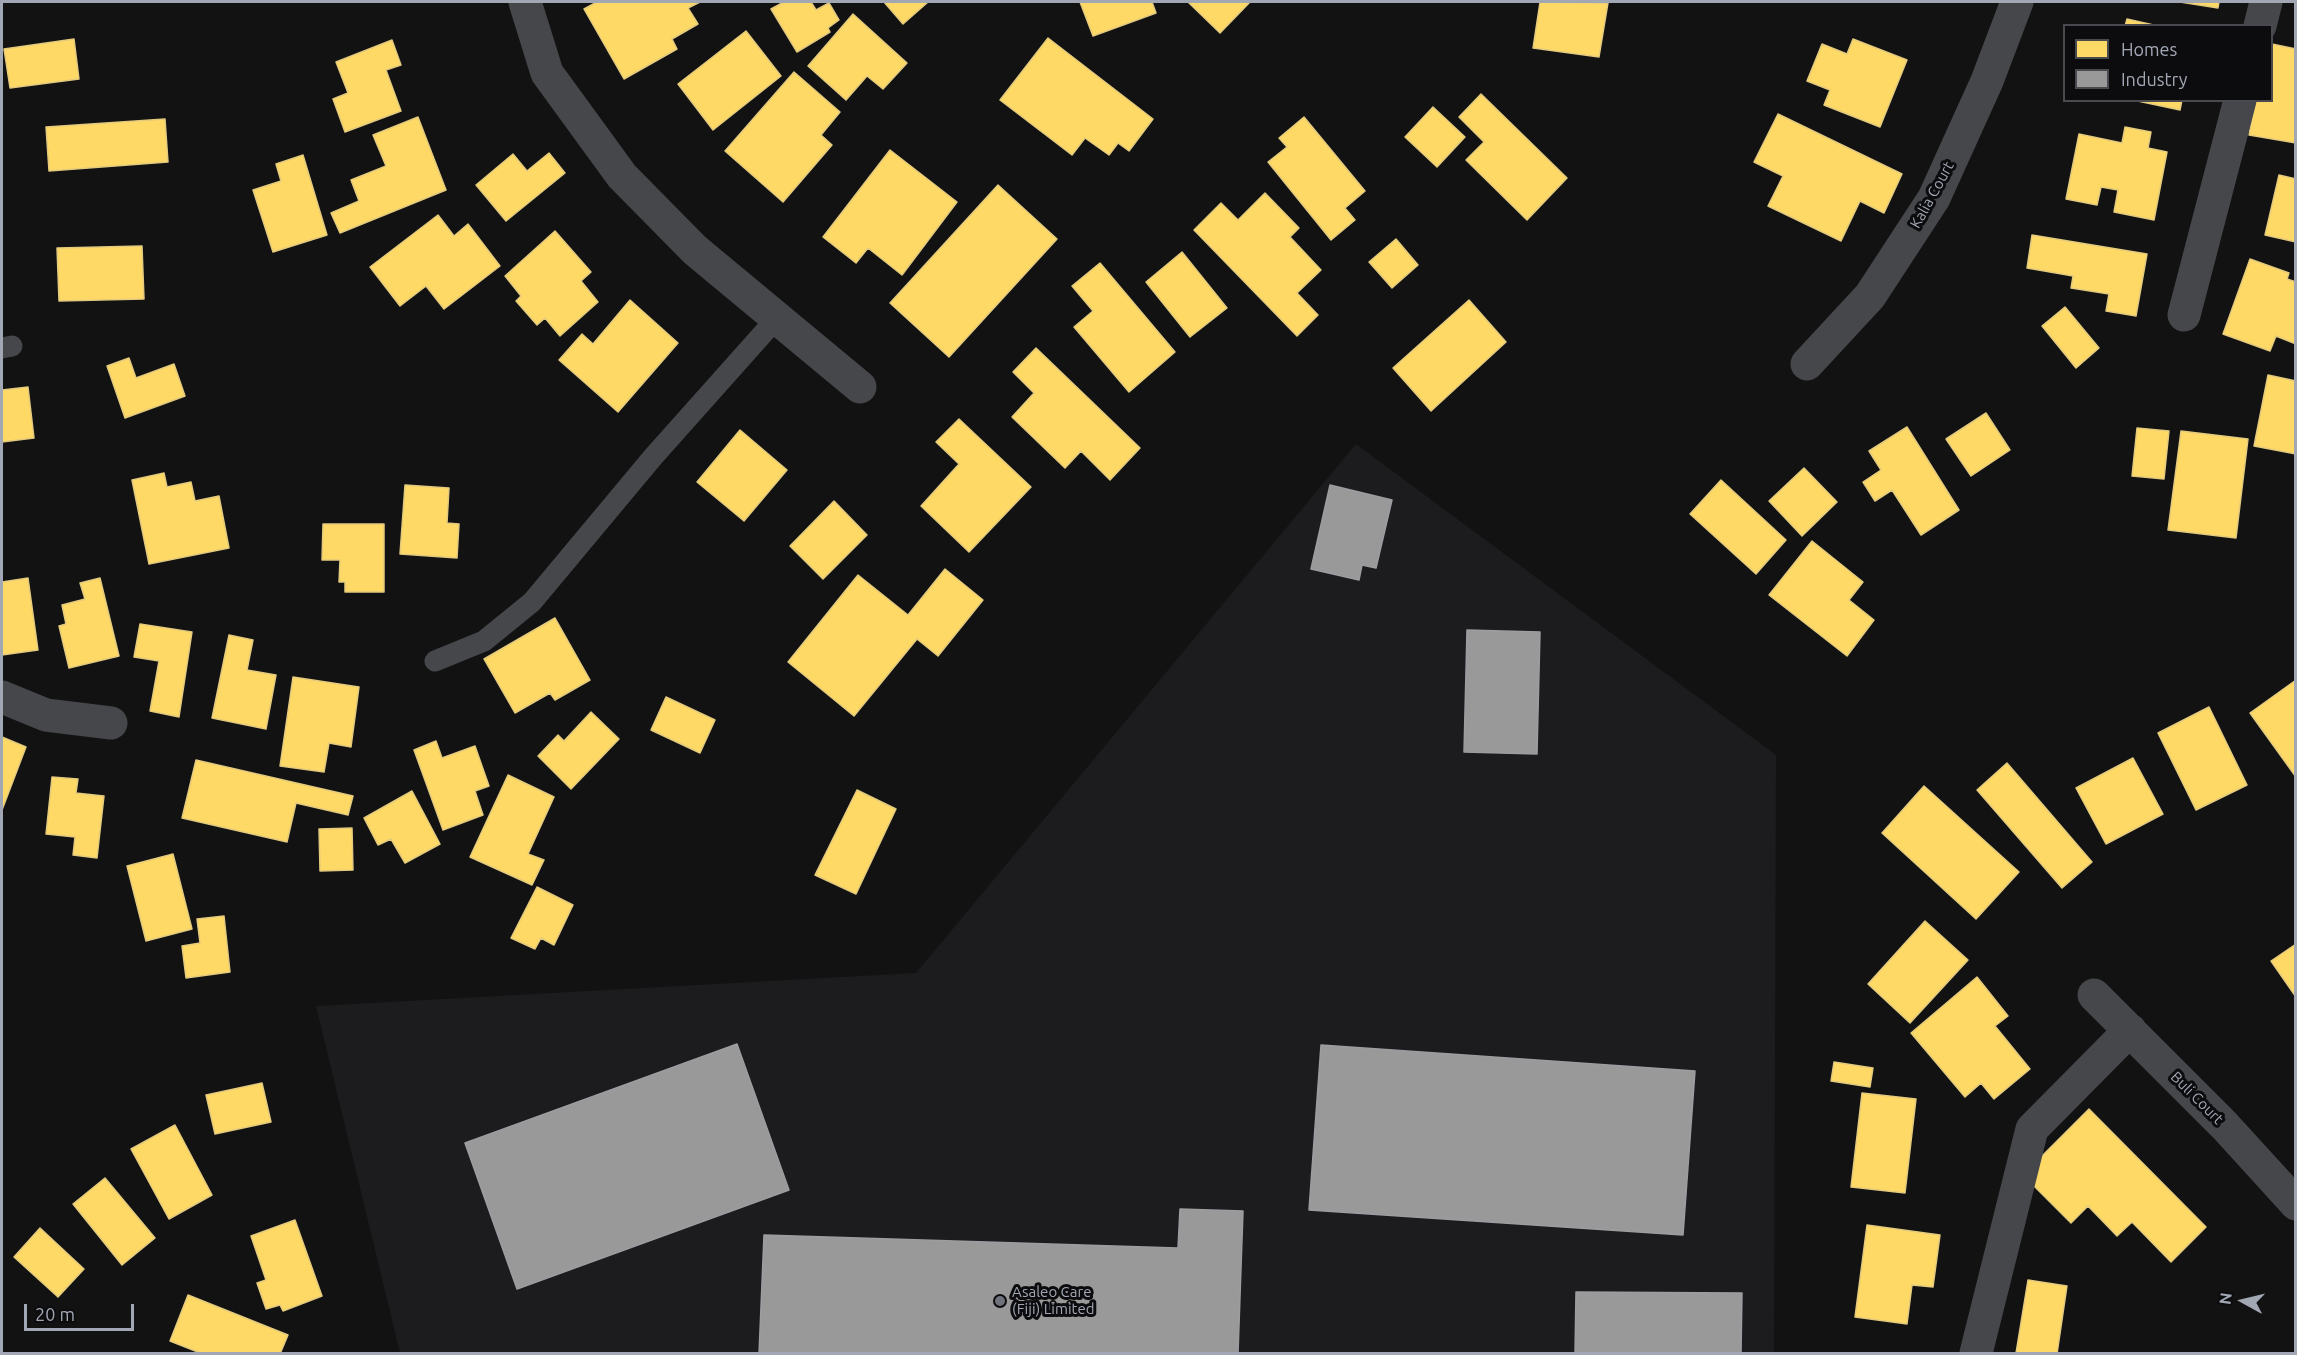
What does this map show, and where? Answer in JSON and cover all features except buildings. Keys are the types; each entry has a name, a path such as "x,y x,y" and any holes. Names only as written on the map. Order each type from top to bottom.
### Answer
{"street":[{"path":"525,2 547,73 622,176 695,250 860,387"},
{"name":"Kalia Court","path":"1807,364 1870,296 1934,198 1987,81 2017,2"},
{"path":"2260,24 2266,2"},
{"path":"2184,315 2239,102"},
{"path":"2,697 46,715 111,723"},
{"name":"Buli Court","path":"2094,995 2225,1126 2295,1204"},
{"path":"1976,1353 2032,1130 2130,1030"}],"lane":[{"path":"435,661 484,641 532,602 653,457 776,319"}],"shaded area":[{"path":"1356,444 1776,755 1774,1353 400,1353 316,1006 916,973"}],"place":[{"name":"Asaleo Care (Fiji) Limited","path":"1000,1301"}]}
